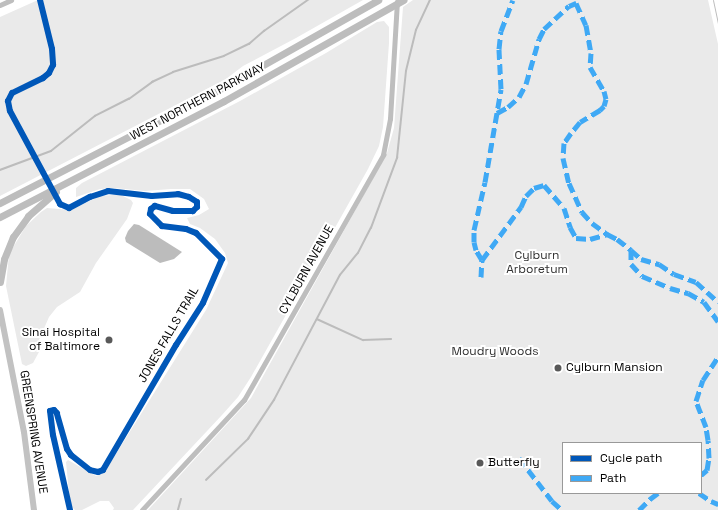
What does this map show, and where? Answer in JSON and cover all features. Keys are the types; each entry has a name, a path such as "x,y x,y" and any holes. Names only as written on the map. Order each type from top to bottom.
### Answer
{"main road":[{"name":"WEST NORTHERN PARKWAY","path":"0,203 219,90 378,0"},
{"name":"WEST NORTHERN PARKWAY","path":"0,217 256,84 399,1"},
{"path":"0,282 8,248 21,225 38,207 69,182"},
{"name":"GREENSPRING AVENUE","path":"0,310 24,432 34,510"}],"street":[{"path":"0,5 11,0"},
{"name":"CYLBURN AVENUE","path":"142,510 244,400 382,155 389,134 399,1"}],"green space":[{"path":"38,0 363,0 243,66 226,79 0,196 0,17"},
{"name":"Cylburn Arboretum","path":"413,0 708,0 718,44 718,510 148,510 251,398 387,153 394,128 403,7"},
{"path":"384,21 389,27 389,43 383,127 379,146 368,169 251,377 238,397 133,510 113,510 114,508 109,501 100,501 82,510 75,510 71,506 66,462 68,460 96,476 104,473 206,310 228,263 225,253 215,239 200,228 190,224 187,218 199,215 209,209 204,199 190,189 145,191 114,188 100,189 76,197 76,188 82,183 240,101 326,53 377,22"},
{"path":"121,195 131,200 133,203 127,219 96,263 80,292 57,307 49,317 39,340 39,352 33,363 26,366 22,364 6,286 9,254 26,226 47,208 71,210 100,196"}],"shaded area":[{"path":"134,224 139,225 182,252 174,259 160,263 126,242 125,238 128,231"}],"waterway":[{"path":"0,170 51,151 95,116 129,99 152,82 173,72 224,56 249,44 264,31 308,0"},
{"path":"206,480 248,439 274,400 340,275 358,253 371,228 397,158 406,71 416,30 430,0"},
{"path":"317,319 363,340 391,339"},
{"path":"178,510 181,499"}],"tram line":[{"path":"713,0 718,24"}],"marked path":[{"path":"481,277 482,260 476,250 474,230 485,182 501,89 499,49 501,31 513,0"},
{"path":"497,113 508,107 519,97 526,84 539,39 544,29 569,6 576,3 586,25 591,53 590,67 604,91 606,99 604,106 600,110 580,122 571,133 564,143 563,158 569,183 582,212 592,223 607,234"},
{"path":"482,260 521,207 526,196 534,188 544,185 564,208 570,227 576,238 590,239 607,234 617,239 631,250 631,264 642,276 670,288 688,293 704,302 718,321"},
{"path":"631,250 641,259 659,264 674,274 696,282 718,302"},
{"path":"702,474 707,470 709,458 708,440 706,427 696,401 703,380 718,357"},
{"path":"519,458 552,501 562,510"},
{"path":"639,510 657,494"},
{"path":"700,494 718,504"}],"cycle path":[{"name":"JONES FALLS TRAIL","path":"40,0 52,49 53,65 49,73 43,78 12,93 8,101 10,111 60,204 69,208 90,197 108,191 152,196 178,194 189,197 197,202 197,207 193,211 173,211 155,206 151,209 150,214 162,226 186,229 196,233 222,259 203,303 176,345 103,470 98,472 90,470 71,455 67,449 57,413 54,410 50,411 53,435 70,510"}],"place":[{"name":"Sinai Hospital of Baltimore","path":"109,340"},
{"name":"Cylburn Mansion","path":"558,368"},
{"name":"Butterfly","path":"480,463"}],"park label":[{"name":"Moudry Woods","path":"495,352"}]}
